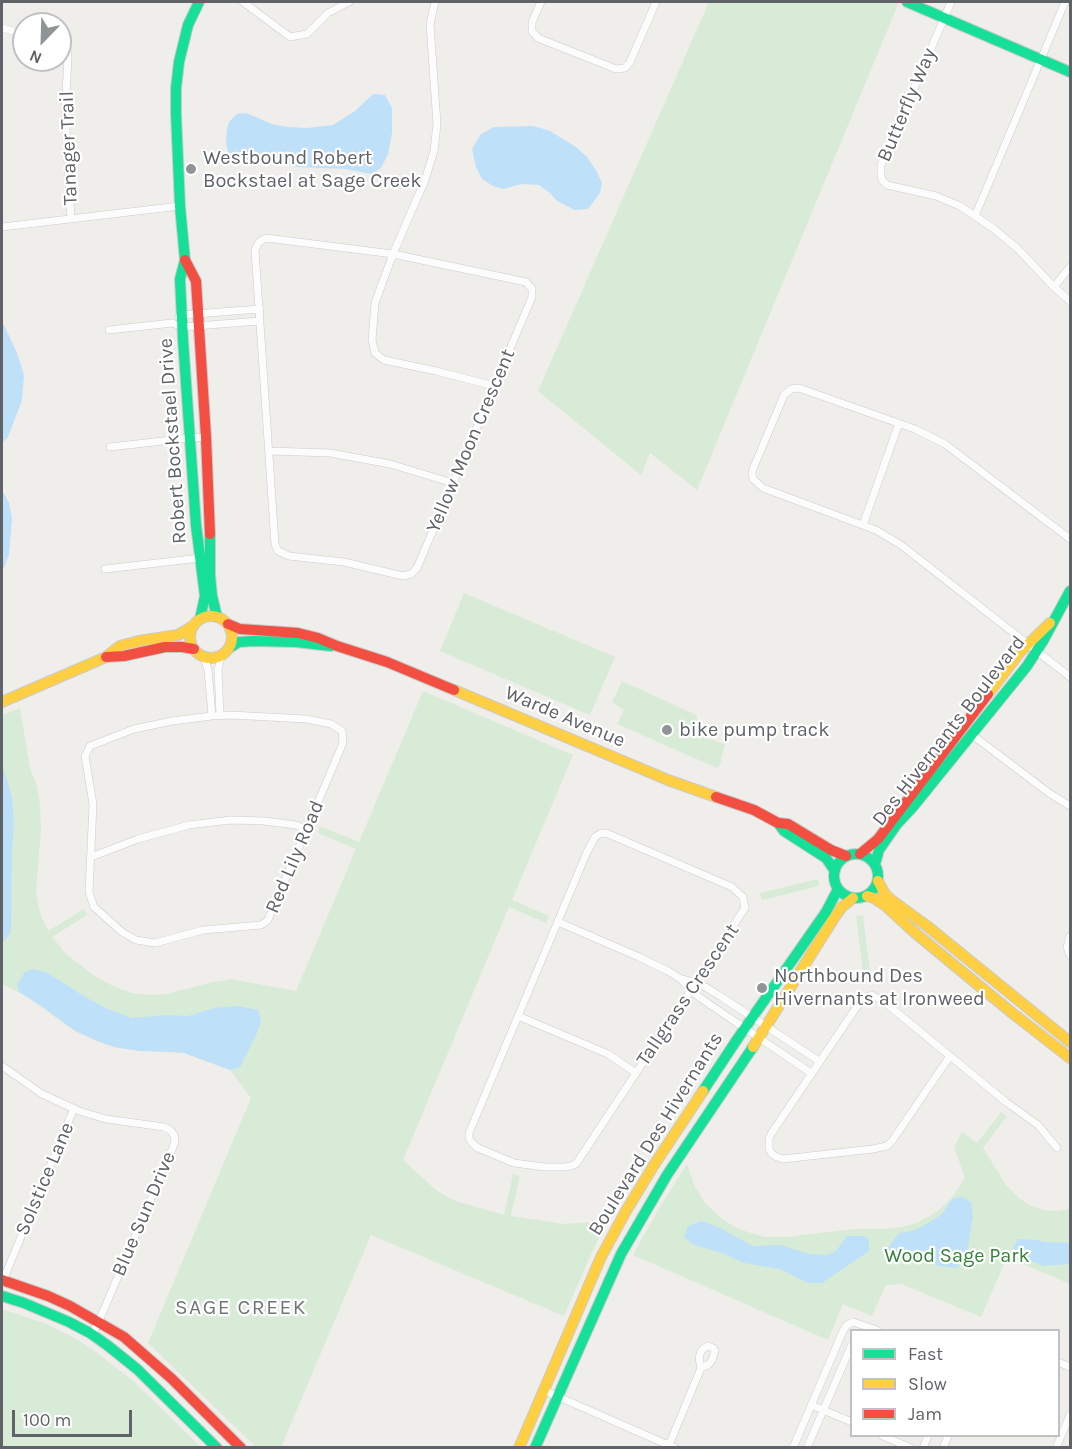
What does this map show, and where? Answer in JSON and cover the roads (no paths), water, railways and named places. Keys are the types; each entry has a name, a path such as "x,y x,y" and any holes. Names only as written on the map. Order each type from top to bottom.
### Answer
{"street":[{"name":"Robert Bockstael Drive","path":"196,622 205,596 177,325 182,315 180,279 185,260 180,206 176,88 179,62 188,25 199,2"},
{"path":"243,2 290,37 307,34 328,13 350,2"},
{"path":"435,2 430,24 437,124 434,151 425,180 375,303 372,340 375,353 384,360 494,386"},
{"path":"541,2 532,22 532,31 538,38 616,69 625,68 630,62 656,2"},
{"path":"906,2 1071,72"},
{"path":"944,17 951,2"},
{"path":"975,216 1065,2"},
{"name":"Butterfly Way","path":"944,17 881,165 882,180 887,185 936,196 960,206 1017,248 1071,302"},
{"name":"Tanager Trail","path":"67,72 64,110 71,219"},
{"path":"2,227 180,206"},
{"name":"Yellow Moon Crescent","path":"266,238 393,254 526,282 532,289 531,297 417,568 411,574 403,576 344,562 289,556 278,551 275,544 255,250 259,242 266,238"},
{"name":"Robert Bockstael Drive","path":"185,260 195,281 198,314 206,437 210,575 217,617"},
{"path":"1054,287 1071,267"},
{"path":"182,315 260,309"},
{"path":"109,330 260,321"},
{"path":"1071,539 957,452 931,437 899,423 808,391 792,389 784,395 753,469 753,479 763,488 876,530 901,545 1071,677"},
{"path":"862,525 899,423"},
{"path":"110,447 206,437"},
{"path":"269,451 330,453 380,462 453,483"},
{"path":"105,569 201,558"},
{"name":"Des Hivernants Boulevard","path":"875,864 879,850 892,831 1019,675 1036,651 1071,591"},
{"path":"2,702 106,657 120,646 178,635 208,616 217,617 228,624 232,638 218,670 216,716"},
{"name":"Des Hivernants Boulevard","path":"860,854 878,839 1027,644 1054,619"},
{"path":"196,622 190,634 190,642 205,660 216,716"},
{"name":"Warde Avenue","path":"228,624 240,629 298,633 398,666 668,780 754,810 778,823 788,824 831,850 846,856"},
{"name":"Warde Avenue","path":"225,652 239,642 253,641 337,646"},
{"path":"106,657 182,646 215,658 225,652"},
{"name":"Red Lily Road","path":"216,716 267,716 306,719 331,724 342,731 343,743 307,830 268,920 261,925 203,930 155,943 136,940 122,932 94,907 88,892 93,804 85,756 90,746 134,729 172,721 216,716"},
{"path":"972,734 1049,793 1071,806"},
{"path":"91,857 138,839 189,825 231,820 264,821 296,825 307,830"},
{"name":"Warde Avenue","path":"778,823 784,831 826,858 835,871"},
{"name":"Tallgrass Crescent","path":"600,834 609,834 732,887 743,897 745,908 576,1164 544,1167 514,1163 487,1152 472,1143 469,1133 558,922 591,844 600,834"},
{"path":"860,854 875,864 878,870 878,881 874,890 867,896 853,898 842,894 838,889 834,880 835,871 837,865 846,856 860,854"},
{"path":"878,881 890,899 1071,1042"},
{"name":"Boulevard Des Hivernants","path":"519,1448 617,1227 654,1165 752,1017 826,912 838,889"},
{"path":"867,896 886,906 914,932 1071,1058"},
{"name":"Boulevard Des Hivernants","path":"536,1448 621,1254 635,1229 834,918 841,908 853,898"},
{"path":"558,922 657,965 681,979 696,983 720,996 819,1061"},
{"path":"1071,936 1067,947 1071,956"},
{"path":"681,979 691,990 811,1073"},
{"path":"950,1056 892,1142 887,1146 783,1159 772,1154 769,1149 769,1139 819,1061 861,999 872,995 883,1001 950,1056 999,1097 1038,1125 1057,1148"},
{"path":"518,1016 608,1054 636,1073"},
{"name":"Blue Sun Drive","path":"2,1066 42,1095 74,1108 106,1119 164,1127 174,1135 175,1141 92,1334"},
{"name":"Solstice Lane","path":"2,1281 74,1108"},
{"path":"2,1281 48,1296 99,1321 124,1337 172,1379 241,1448"},
{"path":"2,1296 45,1311 92,1334 137,1369 217,1448"},
{"path":"793,1448 843,1332 853,1322 859,1327"},
{"path":"807,1448 850,1349"},
{"path":"543,1390 672,1446 701,1368"},
{"path":"811,1405 850,1421"},
{"path":"1056,1448 1071,1415"},
{"path":"885,1437 911,1448"}],"water":[{"path":"373,94 385,95 392,108 392,133 388,154 381,168 371,174 346,169 296,167 273,159 242,163 232,158 228,151 227,129 229,122 237,114 246,113 272,124 288,127 307,128 333,125 355,111"},
{"path":"533,126 550,131 576,147 596,170 602,183 600,193 588,209 575,210 557,201 539,185 522,184 503,189 482,179 476,167 472,149 481,134 494,127"},
{"path":"2,321 17,353 24,375 22,400 8,437 2,443 3,385"},
{"path":"2,490 9,503 12,519 9,555 2,572"},
{"path":"2,763 12,797 14,823 11,932 2,944"},
{"path":"34,969 48,973 108,1009 132,1018 165,1015 188,1016 215,1008 237,1006 258,1010 261,1021 240,1067 230,1070 184,1053 114,1047 75,1031 19,992 17,984 25,972"},
{"path":"962,1197 971,1202 973,1215 967,1254 957,1268 939,1266 912,1256 898,1256 887,1249 899,1233 915,1230 930,1222 942,1214 952,1199"},
{"path":"701,1221 720,1228 753,1246 781,1245 809,1254 827,1255 836,1251 847,1236 864,1236 868,1238 869,1251 822,1283 808,1283 780,1269 744,1263 722,1253 694,1245 684,1237 688,1226"},
{"path":"1018,1239 1070,1243 1070,1264 1043,1266 1019,1256 1013,1247"}],"place":[{"name":"Westbound Robert Bockstael at Sage Creek","path":"191,169"},
{"name":"bike pump track","path":"667,730"},
{"name":"Northbound Des Hivernants at Ironweed","path":"762,988"}],"district":[{"name":"SAGE CREEK","path":"241,1308"}],"park label":[{"name":"Wood Sage Park","path":"957,1256"}]}
